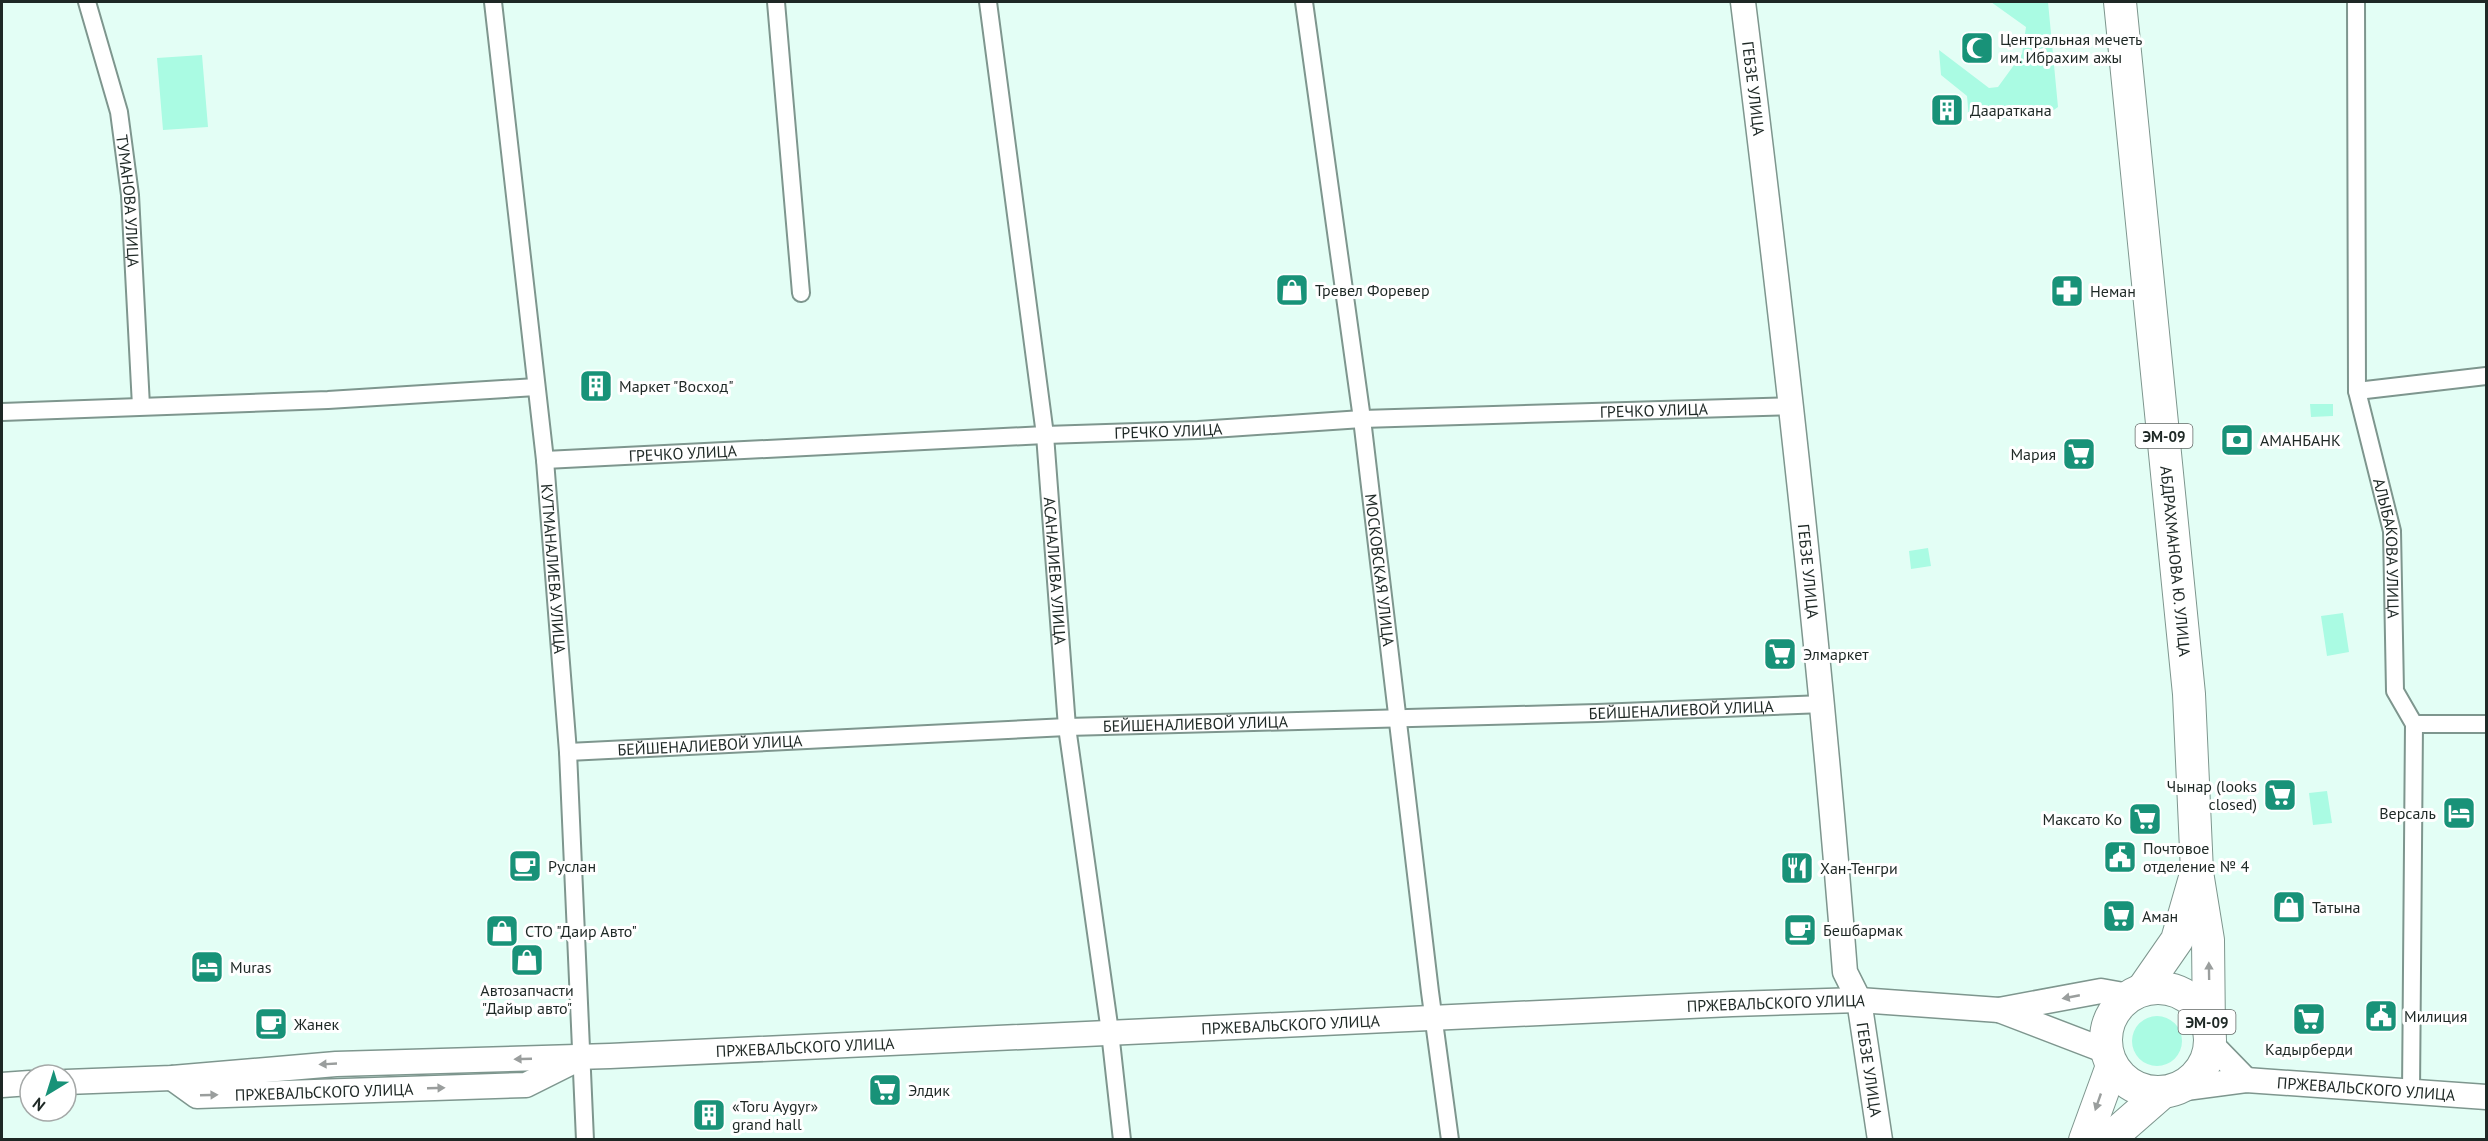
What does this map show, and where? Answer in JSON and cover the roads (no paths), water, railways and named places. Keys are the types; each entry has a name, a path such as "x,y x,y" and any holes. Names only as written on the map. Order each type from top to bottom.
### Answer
{"highway":[{"name":"АБДРАХМАНОВА Ю. УЛИЦА","path":"2120,2 2189,694 2197,872 2208,940 2210,1037"},
{"name":"АБДРАХМАНОВА Ю. УЛИЦА","path":"2136,992 2177,940 2197,872"},
{"name":"ЭМ-09","path":"2085,1140 2109,1058 2105,1035 2109,1020 2117,1006 2136,992 2160,987 2188,996 2201,1011 2210,1037 2201,1070 2170,1090 2108,1140"},
{"path":"2109,1058 2121,1078 2134,1087 2170,1090"}],"main road":[{"name":"ГЕБЗЕ УЛИЦА","path":"1743,2 1792,406 1824,704 1845,972 1859,1000 1880,1140"},
{"name":"ПРЖЕВАЛЬСКОГО УЛИЦА","path":"78,1082 172,1078 336,1064 581,1057 1859,1000 1999,1010 2101,991 2136,992"},
{"name":"ПРЖЕВАЛЬСКОГО УЛИЦА","path":"1999,1010 2109,1058"},
{"path":"2210,1037 2246,1080"},
{"name":"ПРЖЕВАЛЬСКОГО УЛИЦА","path":"2170,1090 2246,1080 2487,1097"},
{"path":"2,1084 18,1083"}],"street":[{"name":"ТУМАНОВА УЛИЦА","path":"87,2 119,112 130,195 141,406"},
{"name":"КУТМАНАЛИЕВА УЛИЦА","path":"493,2 545,460 568,752 585,1140"},
{"path":"776,2 801,293"},
{"name":"АСАНАЛИЕВА УЛИЦА","path":"988,2 1045,435 1067,727 1110,1032 1122,1140"},
{"name":"МОСКОВСКАЯ УЛИЦА","path":"1304,2 1362,419 1450,1140"},
{"name":"АЛЫБАКОВА УЛИЦА","path":"2356,2 2357,391 2392,531 2395,690 2414,724 2411,1093"},
{"path":"2357,391 2487,376"},
{"path":"2,412 328,400 536,387"},
{"name":"ГРЕЧКО УЛИЦА","path":"545,460 1045,435 1198,430 1362,419 1792,406"},
{"name":"БЕЙШЕНАЛИЕВОЙ УЛИЦА","path":"568,752 1067,727 1597,713 1824,704"},
{"path":"2414,724 2487,724"}],"place":[{"name":"Центральная мечеть им. Ибрахим ажы","path":"1977,48"},
{"name":"Даараткана","path":"1947,110"},
{"name":"Тревел Форевер","path":"1292,290"},
{"name":"Неман","path":"2067,291"},
{"name":"Маркет \"Восход\"","path":"596,386"},
{"name":"АМАНБАНК","path":"2237,440"},
{"name":"Мария","path":"2079,454"},
{"name":"Элмаркет","path":"1780,654"},
{"name":"Чынар (looks closed)","path":"2280,795"},
{"name":"Версаль","path":"2459,813"},
{"name":"Максато Ко","path":"2145,819"},
{"name":"Почтовое отделение № 4","path":"2120,857"},
{"name":"Руслан","path":"525,866"},
{"name":"Хан-Тенгри","path":"1797,868"},
{"name":"Татына","path":"2289,907"},
{"name":"Аман","path":"2119,916"},
{"name":"Бешбармак","path":"1800,930"},
{"name":"СТО \"Даир Авто\"","path":"502,931"},
{"name":"Автозапчасти \"Дайыр авто\"","path":"527,960"},
{"name":"Muras","path":"207,967"},
{"name":"Милиция","path":"2381,1016"},
{"name":"Кадырберди","path":"2309,1019"},
{"name":"Жанек","path":"271,1024"},
{"name":"Элдик","path":"885,1090"},
{"name":"«Toru Aygyr» grand hall","path":"709,1115"}]}
